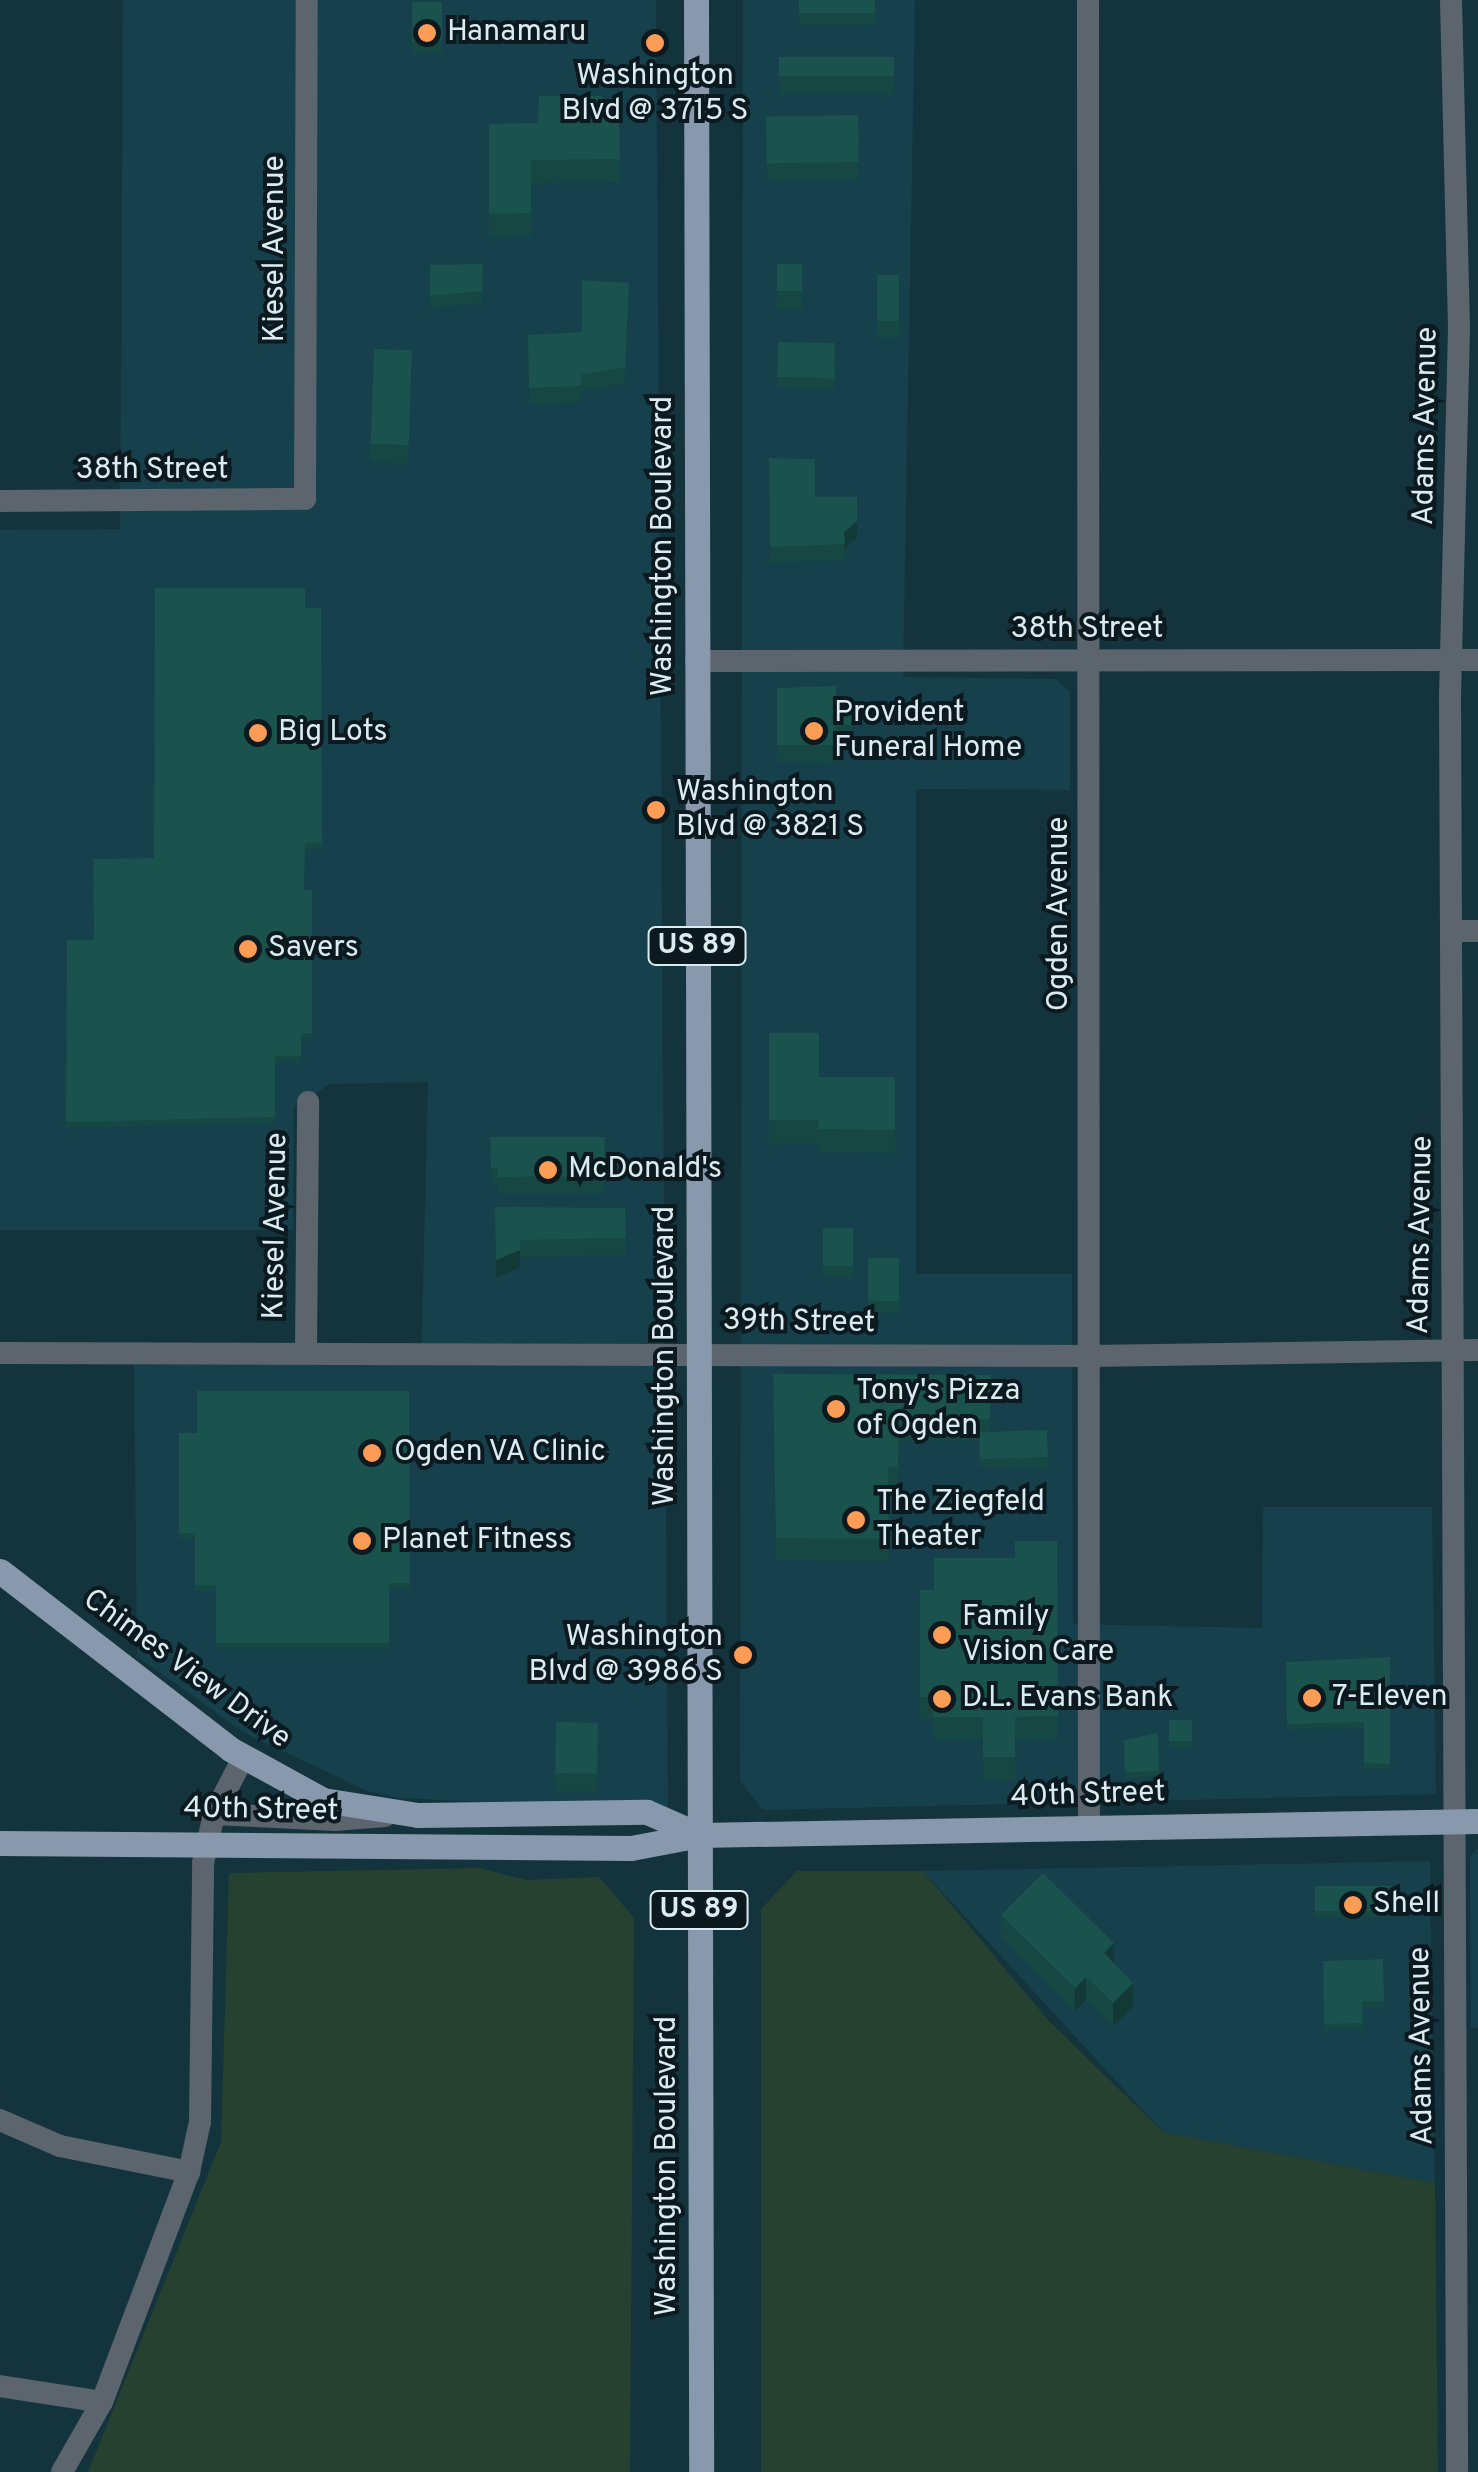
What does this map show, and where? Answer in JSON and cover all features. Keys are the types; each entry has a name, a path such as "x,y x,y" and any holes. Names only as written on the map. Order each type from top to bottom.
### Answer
{"main road":[{"name":"Washington Boulevard","path":"696,0 701,2472"},
{"name":"Chimes View Drive","path":"0,1571 243,1758 323,1800 402,1814"},
{"name":"40th Street","path":"402,1814 646,1812 700,1835"},
{"name":"40th Street","path":"0,1843 631,1848 700,1835 1478,1821"}],"street":[{"name":"Kiesel Avenue","path":"305,499 307,0"},
{"name":"Ogden Avenue","path":"1088,0 1089,1827"},
{"name":"Adams Avenue","path":"1451,0 1459,452 1451,660 1452,931 1466,1192 1450,1351 1457,2472"},
{"name":"38th Street","path":"0,502 305,499"},
{"name":"38th Street","path":"696,661 1478,660"},
{"path":"1452,931 1478,931"},
{"name":"Kiesel Avenue","path":"306,1350 308,1102"},
{"name":"39th Street","path":"0,1354 306,1350 1091,1356 1478,1350"},
{"path":"62,2472 102,2402 190,2172 200,2122 207,1842 214,1814 243,1758"},
{"name":"40th Street","path":"214,1814 334,1820 402,1814"},
{"path":"1454,2080 1478,2080"},
{"path":"0,2120 60,2146 190,2172"},
{"path":"0,2386 102,2402"}],"shaded area":[{"path":"123,0 656,0 668,1811 400,1798 367,1791 243,1732 137,1656 134,1365 421,1364 428,1082 330,1084 294,1107 293,1230 0,1230 0,530 120,529"},
{"path":"743,0 915,0 903,677 1055,679 1070,691 1070,790 916,789 916,1274 1072,1274 1073,1624 1262,1628 1263,1507 1432,1507 1436,1794 763,1810 740,1781"},
{"path":"1478,1848 1478,2028 1471,2028 1470,1857"},
{"path":"1430,1861 1435,2183 1163,2132 923,1871"}],"green space":[{"path":"479,1868 526,1880 599,1877 634,1918 630,2472 88,2472 221,2142 229,1873"},
{"path":"797,1871 923,1871 1048,2020 1163,2132 1435,2183 1438,2472 761,2472 761,1909"}],"building":[{"path":"799,0 875,0 875,13 799,13"},
{"name":"Hanamaru","path":"412,2 442,2 442,41 412,41"},
{"path":"779,57 894,57 894,76 779,76"},
{"path":"539,96 602,96 605,121 619,122 620,159 531,160 531,213 489,214 489,124 538,123"},
{"path":"858,115 859,162 767,164 766,117"},
{"path":"483,264 482,291 430,296 430,265"},
{"path":"777,264 802,264 802,291 777,291"},
{"path":"877,275 899,275 899,321 877,321"},
{"path":"582,280 629,283 625,367 581,375 581,386 529,388 528,335 582,332"},
{"path":"778,342 835,343 834,378 777,377"},
{"path":"374,349 412,350 409,445 371,444"},
{"path":"769,458 815,459 815,497 857,497 857,521 844,532 845,544 770,547"},
{"path":"155,588 305,588 305,608 321,608 322,842 305,843 304,890 312,890 312,1033 301,1033 301,1056 275,1056 275,1117 66,1122 67,940 94,940 93,859 154,858"},
{"name":"Provident Funeral Home","path":"836,686 836,701 852,702 852,725 835,725 835,745 777,745 777,688"},
{"path":"769,1033 819,1033 819,1077 895,1077 895,1130 819,1129 818,1120 769,1120"},
{"path":"490,1137 605,1137 604,1176 498,1177 498,1168 491,1168"},
{"path":"495,1207 625,1208 626,1238 520,1240 520,1250 496,1260"},
{"path":"823,1228 853,1228 853,1266 823,1266"},
{"path":"868,1258 899,1258 899,1301 868,1301"},
{"path":"773,1374 991,1375 990,1419 899,1419 898,1466 888,1467 889,1539 776,1538"},
{"path":"197,1391 409,1391 410,1583 389,1583 389,1643 216,1643 216,1585 195,1585 195,1533 179,1533 179,1433 197,1433"},
{"path":"1047,1430 1048,1457 980,1459 979,1432"},
{"path":"1015,1541 1057,1541 1058,1716 1015,1717 1015,1757 983,1757 983,1717 933,1717 933,1697 920,1697 920,1590 934,1590 934,1558 1015,1558"},
{"path":"1390,1657 1390,1764 1364,1763 1364,1722 1287,1724 1286,1662"},
{"path":"1169,1720 1192,1720 1192,1741 1169,1741"},
{"path":"556,1722 598,1723 597,1774 555,1773"},
{"path":"1158,1733 1159,1771 1125,1772 1124,1740"},
{"path":"1043,1873 1114,1943 1104,1953 1133,1983 1113,2003 1086,1977 1075,1988 1001,1915"},
{"name":"Shell","path":"1315,1886 1391,1886 1391,1911 1315,1911"},
{"path":"1383,1959 1384,2001 1362,2001 1363,2023 1324,2024 1323,1961"}],"place":[{"name":"Hanamaru","path":"427,33"},
{"name":"Washington Blvd @ 3715 S","path":"655,43"},
{"name":"Provident Funeral Home","path":"814,731"},
{"name":"Big Lots","path":"258,733"},
{"name":"Washington Blvd @ 3821 S","path":"656,810"},
{"name":"Savers","path":"248,949"},
{"name":"McDonald's","path":"548,1170"},
{"name":"Tony's Pizza of Ogden","path":"836,1409"},
{"name":"Ogden VA Clinic","path":"372,1453"},
{"name":"The Ziegfeld Theater","path":"856,1520"},
{"name":"Planet Fitness","path":"362,1541"},
{"name":"Family Vision Care","path":"942,1635"},
{"name":"Washington Blvd @ 3986 S","path":"743,1655"},
{"name":"7-Eleven","path":"1312,1698"},
{"name":"D.L. Evans Bank","path":"942,1699"},
{"name":"Shell","path":"1353,1905"}]}
